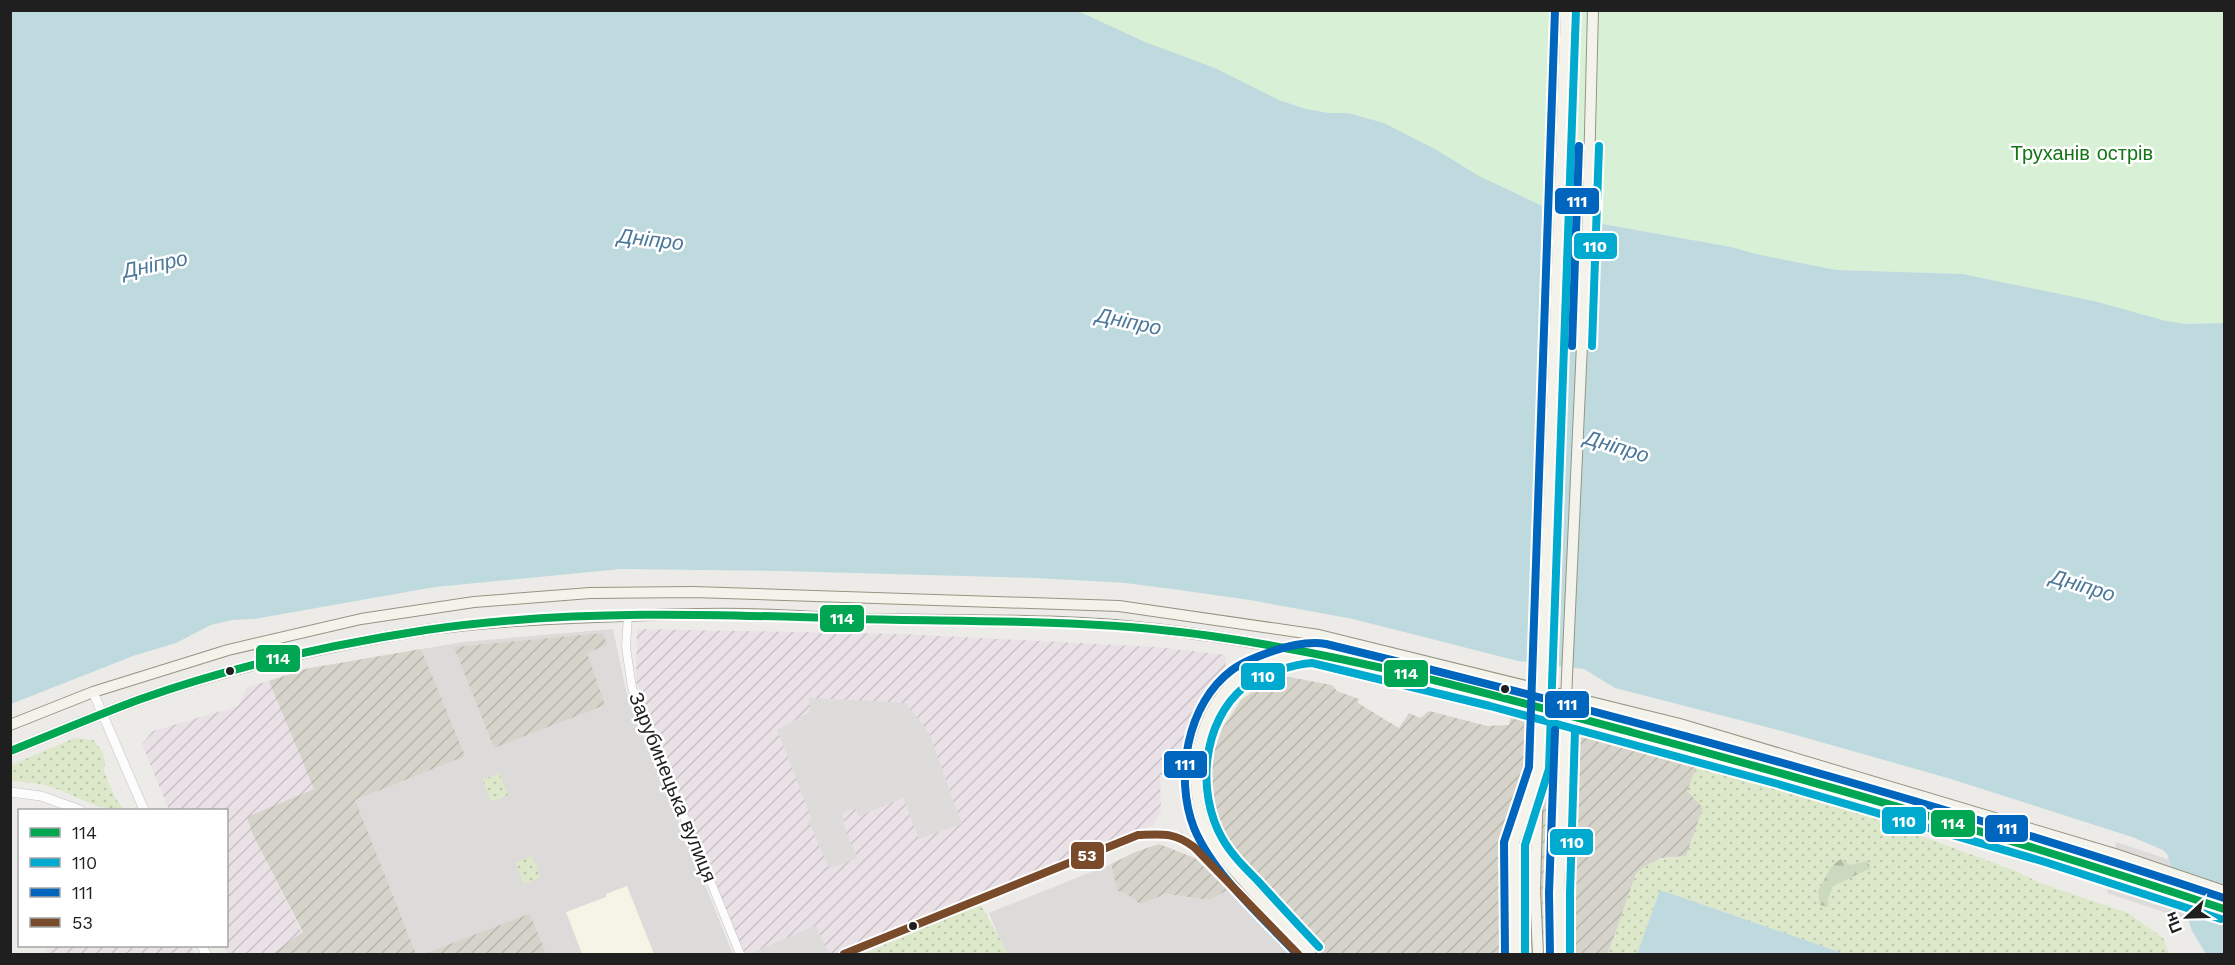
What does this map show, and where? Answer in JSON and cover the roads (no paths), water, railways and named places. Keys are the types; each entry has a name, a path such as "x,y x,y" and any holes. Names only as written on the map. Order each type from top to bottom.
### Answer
{"main road":[{"path":"1538,954 1535,891 1566,10"},
{"path":"1560,954 1559,882 1588,212 1593,10"},
{"path":"10,725 93,692 228,650 297,632 424,609 517,599 590,593 693,592 1119,606 1319,635 1680,724 2115,854 2224,891"},
{"path":"10,751 142,699 235,672 300,654 431,629 490,623 628,615 743,614 1098,624 1168,630 1309,652 1432,680 1663,741 1929,816 2112,871 2224,909"},
{"path":"1309,652 1248,672 1228,688 1217,702 1198,752 1196,789 1203,823 1225,861 1311,954"},
{"path":"1515,954 1514,843 1539,769"}],"street":[{"name":"Зарубинецька вулиця","path":"628,615 626,647 632,688 740,954"},
{"path":"93,692 144,809"},
{"path":"10,792 41,796 77,809"},
{"path":"844,954 1074,860 1138,835 1153,833 1181,837 1194,847 1298,954"}],"water":[{"name":"Дніпро","path":"11,11 1078,11 1145,42 1215,68 1279,100 1306,109 1329,113 1348,113 1384,123 1435,149 1479,176 1557,213 1836,270 1963,274 2094,301 2166,321 2185,324 2224,323 2224,954 2206,954 2192,931 2167,854 2163,850 2132,837 1951,779 1782,731 1615,688 1584,669 1518,661 1353,619 1250,600 1125,583 1037,578 621,569 435,587 211,625 176,643 133,656 11,704"},
{"path":"1660,890 1669,893 1845,954 1637,954"}],"park label":[{"name":"Труханів острів","path":"2082,153"}]}
